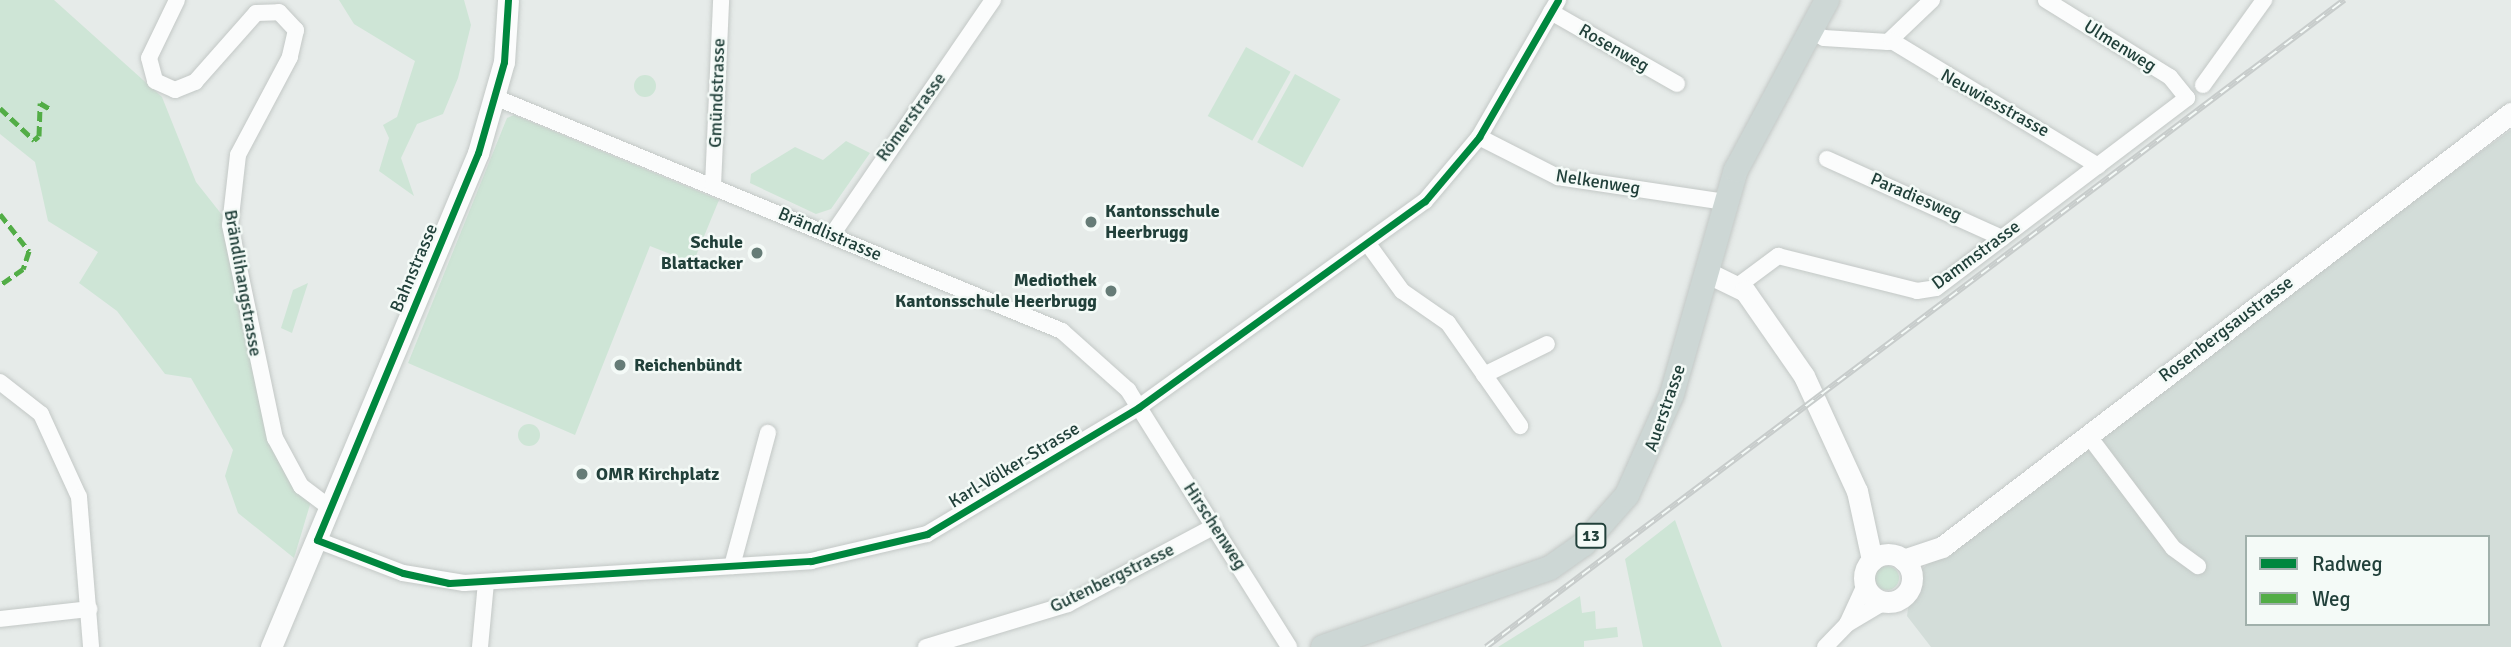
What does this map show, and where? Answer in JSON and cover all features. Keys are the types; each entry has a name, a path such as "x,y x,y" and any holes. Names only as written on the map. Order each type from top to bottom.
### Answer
{"main road":[{"name":"Auerstrasse","path":"1323,647 1507,587 1584,544 1643,468 1672,394 1725,202 1750,139 1827,0"}],"street":[{"name":"Brändlihangstrasse","path":"177,0 149,58 155,81 174,90 195,82 256,13 279,12 296,30 290,57 238,155 230,225 275,438 301,486 330,508"},
{"name":"Gmündstrasse","path":"713,186 721,0"},
{"name":"Römerstrasse","path":"832,235 993,0"},
{"path":"1809,30 1824,38 1892,41 1932,0"},
{"name":"Ulmenweg","path":"2046,0 2170,77 2187,98"},
{"path":"2203,85 2264,0"},
{"name":"Bahnstrasse","path":"271,647 496,98 503,2"},
{"name":"Rosenweg","path":"1555,6 1677,84"},
{"name":"Karl-Völker-Strasse","path":"317,540 414,576 486,582 811,561 926,534 1139,407 1426,201 1479,137 1555,6"},
{"name":"Neuwiesstrasse","path":"1892,41 2098,166"},
{"name":"Brändlistrasse","path":"496,98 1062,331 1118,378 1139,407"},
{"name":"Dammstrasse","path":"1739,285 1779,256 1926,291 2002,238 2187,98"},
{"name":"Rosenbergsaustrasse","path":"1884,602 1903,597 1912,580 1942,547 2511,113"},
{"name":"Nelkenweg","path":"1479,137 1558,177 1725,202"},
{"name":"Paradiesweg","path":"1827,159 2002,238"},
{"path":"1368,244 1402,291 1448,323 1520,426"},
{"path":"1706,272 1739,285 1804,376 1866,521 1889,558 1912,580"},
{"path":"1484,375 1547,344"},
{"path":"0,382 41,414 79,497 91,647"},
{"name":"Hirschenweg","path":"1139,407 1289,647"},
{"path":"732,566 768,433"},
{"path":"2088,435 2173,548 2198,566"},
{"name":"Gutenbergstrasse","path":"926,647 1068,604 1215,526"},
{"name":"Rosenbergsaustrasse","path":"1889,558 1942,547"},
{"path":"1847,624 1865,585 1889,558"},
{"path":"480,647 486,582"},
{"path":"1825,647 1847,624 1884,602 1865,585"},
{"path":"0,619 89,609"}],"shaded area":[{"path":"2511,130 2511,647 1931,647 1907,616 1912,580 1930,561 2088,435"}],"green space":[{"path":"0,0 54,0 162,97 196,182 230,225 272,428 312,498 294,558 238,513 225,476 233,450 191,378 165,374 117,311 79,283 98,252 48,221 35,162 0,134"},
{"path":"339,0 464,0 471,25 458,78 443,114 417,124 401,158 414,196 379,171 389,138 383,125 397,117 415,61 354,24"},
{"path":"1246,47 1291,72 1252,141 1208,116"},
{"path":"1295,74 1340,99 1303,167 1257,142"},
{"path":"641,75 649,75 656,82 656,90 649,97 641,97 634,90 634,82"},
{"path":"514,115 719,200 693,263 650,246 575,435 408,363 507,118"},
{"path":"846,141 870,153 831,209 816,214 750,183 751,174 795,147 823,160"},
{"path":"308,283 292,333 281,328 293,290"},
{"path":"529,424 539,431 540,435 533,445 529,446 519,439 518,435 525,425"},
{"path":"1675,520 1722,647 1643,647 1625,559"},
{"path":"1887,566 1896,569 1899,578 1896,587 1887,590 1878,587 1875,578 1878,569"},
{"path":"1580,596 1582,613 1595,611 1596,629 1617,627 1618,637 1584,641 1584,647 1498,647"}],"railway":[{"path":"1486,647 2344,0"}],"marked path":[{"path":"0,108 34,140 39,136 40,103 50,109"},
{"path":"0,214 29,251 23,269 0,285"}],"cycle path":[{"path":"508,0 504,62 478,153 317,540 403,573 449,583 811,561 927,534 1139,407 1425,201 1479,137 1558,0"}],"place":[{"name":"Kantonsschule Heerbrugg","path":"1091,222"},
{"name":"Schule Blattacker","path":"757,253"},
{"name":"Mediothek Kantonsschule Heerbrugg","path":"1111,291"},
{"name":"Reichenbündt","path":"620,365"},
{"name":"OMR Kirchplatz","path":"582,474"}]}
